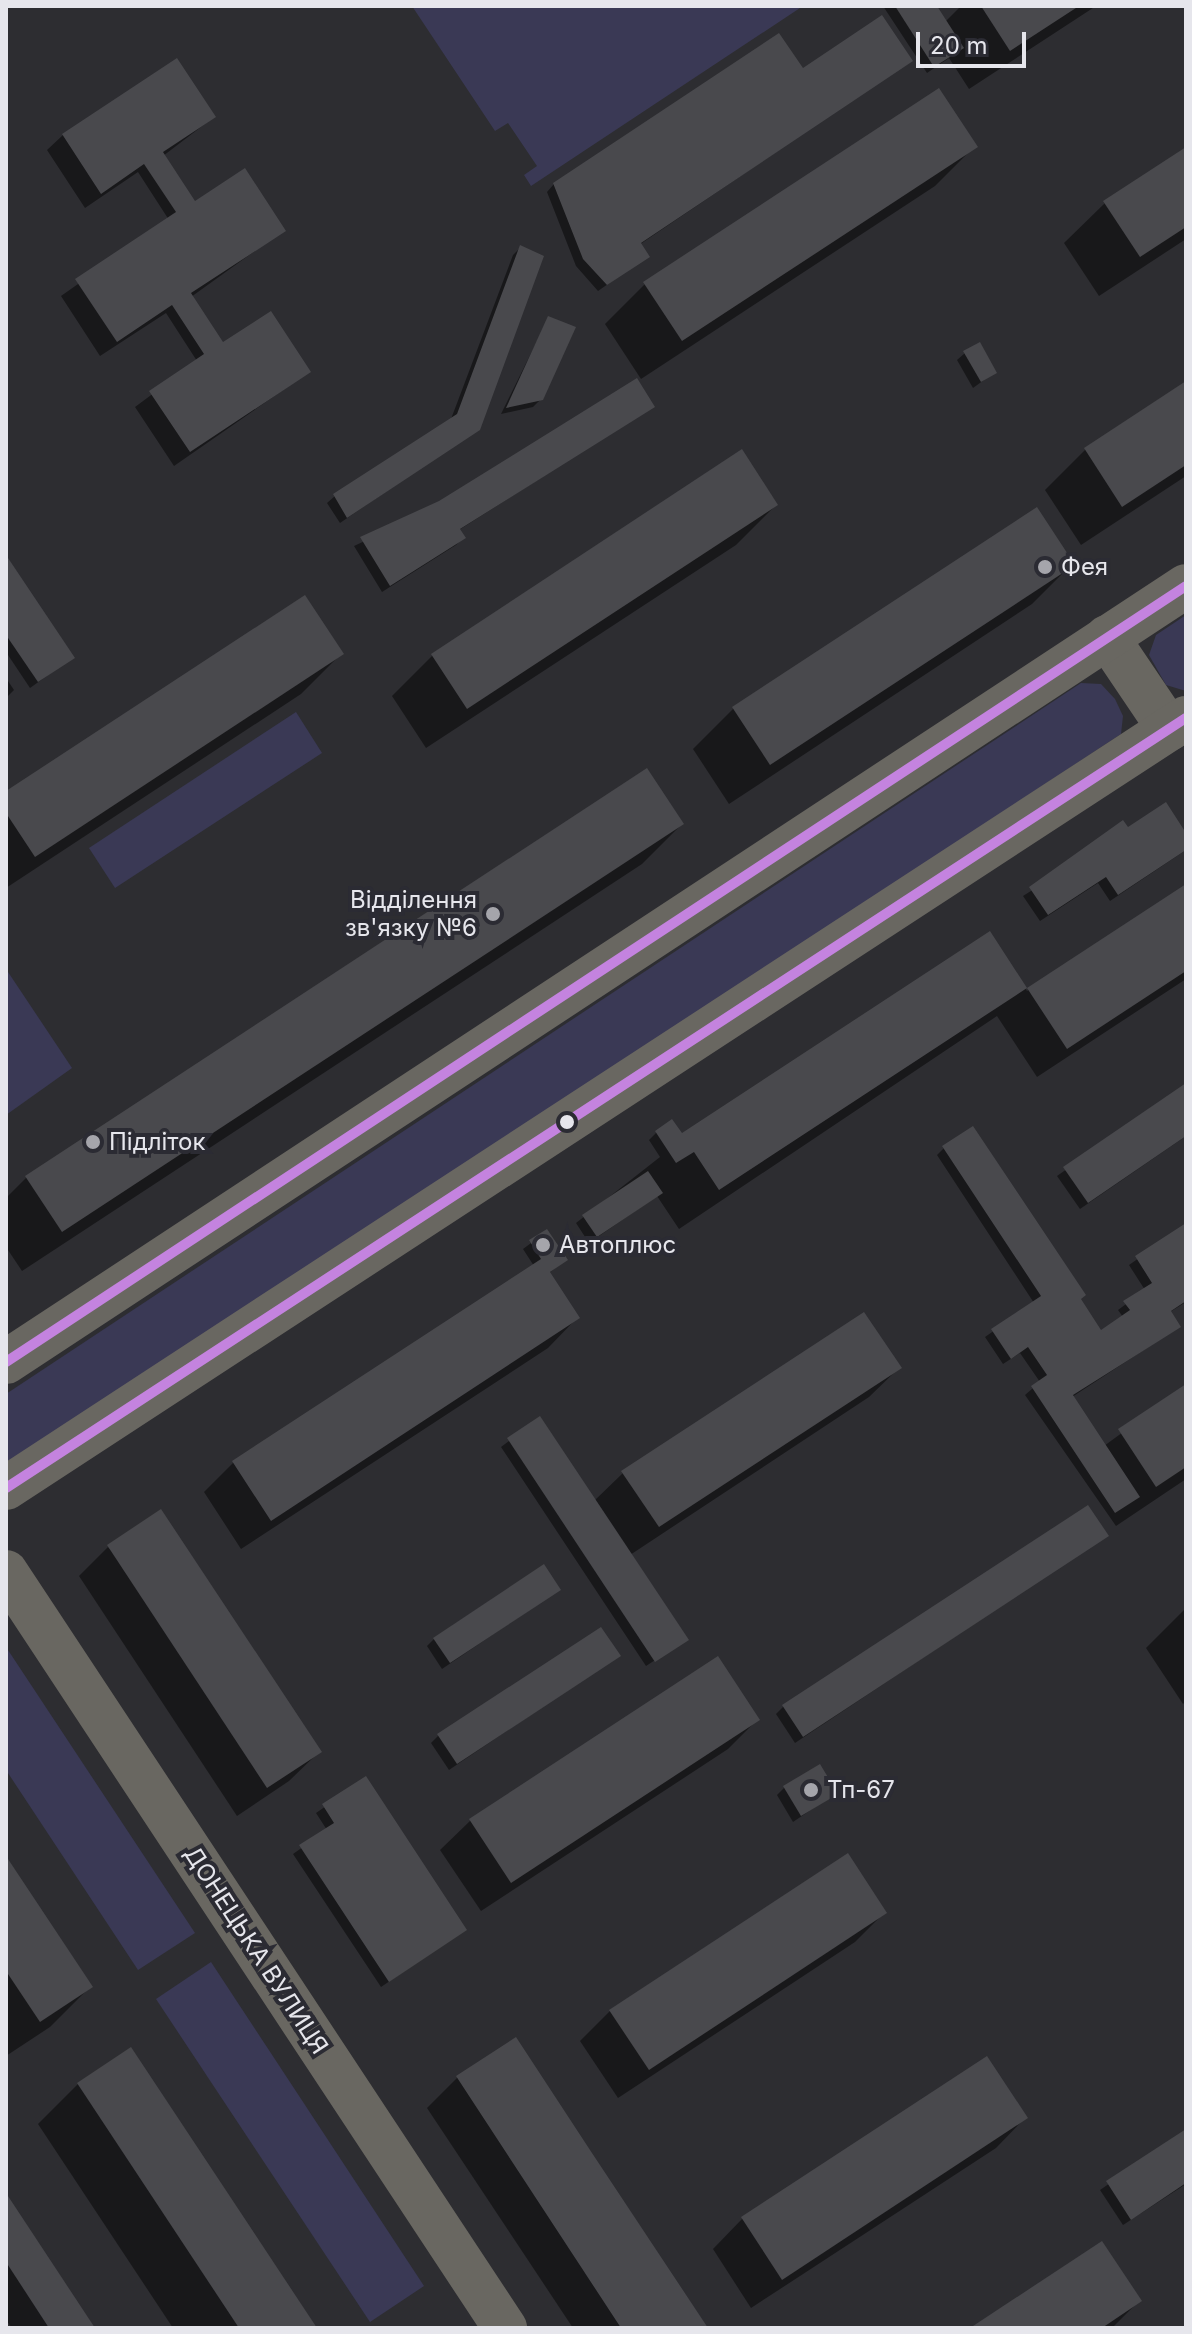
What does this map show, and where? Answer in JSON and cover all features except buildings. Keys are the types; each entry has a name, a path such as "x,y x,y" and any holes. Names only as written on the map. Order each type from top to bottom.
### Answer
{"main road":[{"path":"6,1362 1186,586"},
{"path":"6,1488 1178,723 1107,637"},
{"name":"ДОНЕЦЬКА ВУЛИЦЯ","path":"6,1572 505,2328"}],"shaded area":[{"path":"412,6 803,6 531,186 524,175 537,166 508,123 495,131"},
{"path":"1186,615 1186,691 1166,685 1149,655 1156,635"},
{"path":"1081,683 1101,684 1115,699 1123,716 1121,734 6,1469 6,1394"},
{"path":"296,712 322,753 115,888 89,848"},
{"path":"6,969 72,1068 6,1115"},
{"path":"6,1647 195,1933 138,1970 6,1770"},
{"path":"211,1962 424,2286 370,2322 156,1999"}],"transit line":[{"path":"6,1362 1186,586"},
{"path":"6,1488 1186,718"}],"place":[{"name":"Фея","path":"1045,567"},
{"name":"Відділення зв'язку №6","path":"493,914"},
{"name":"Підліток","path":"93,1142"},
{"name":"Автоплюс","path":"543,1245"},
{"name":"Тп-67","path":"811,1790"}]}
